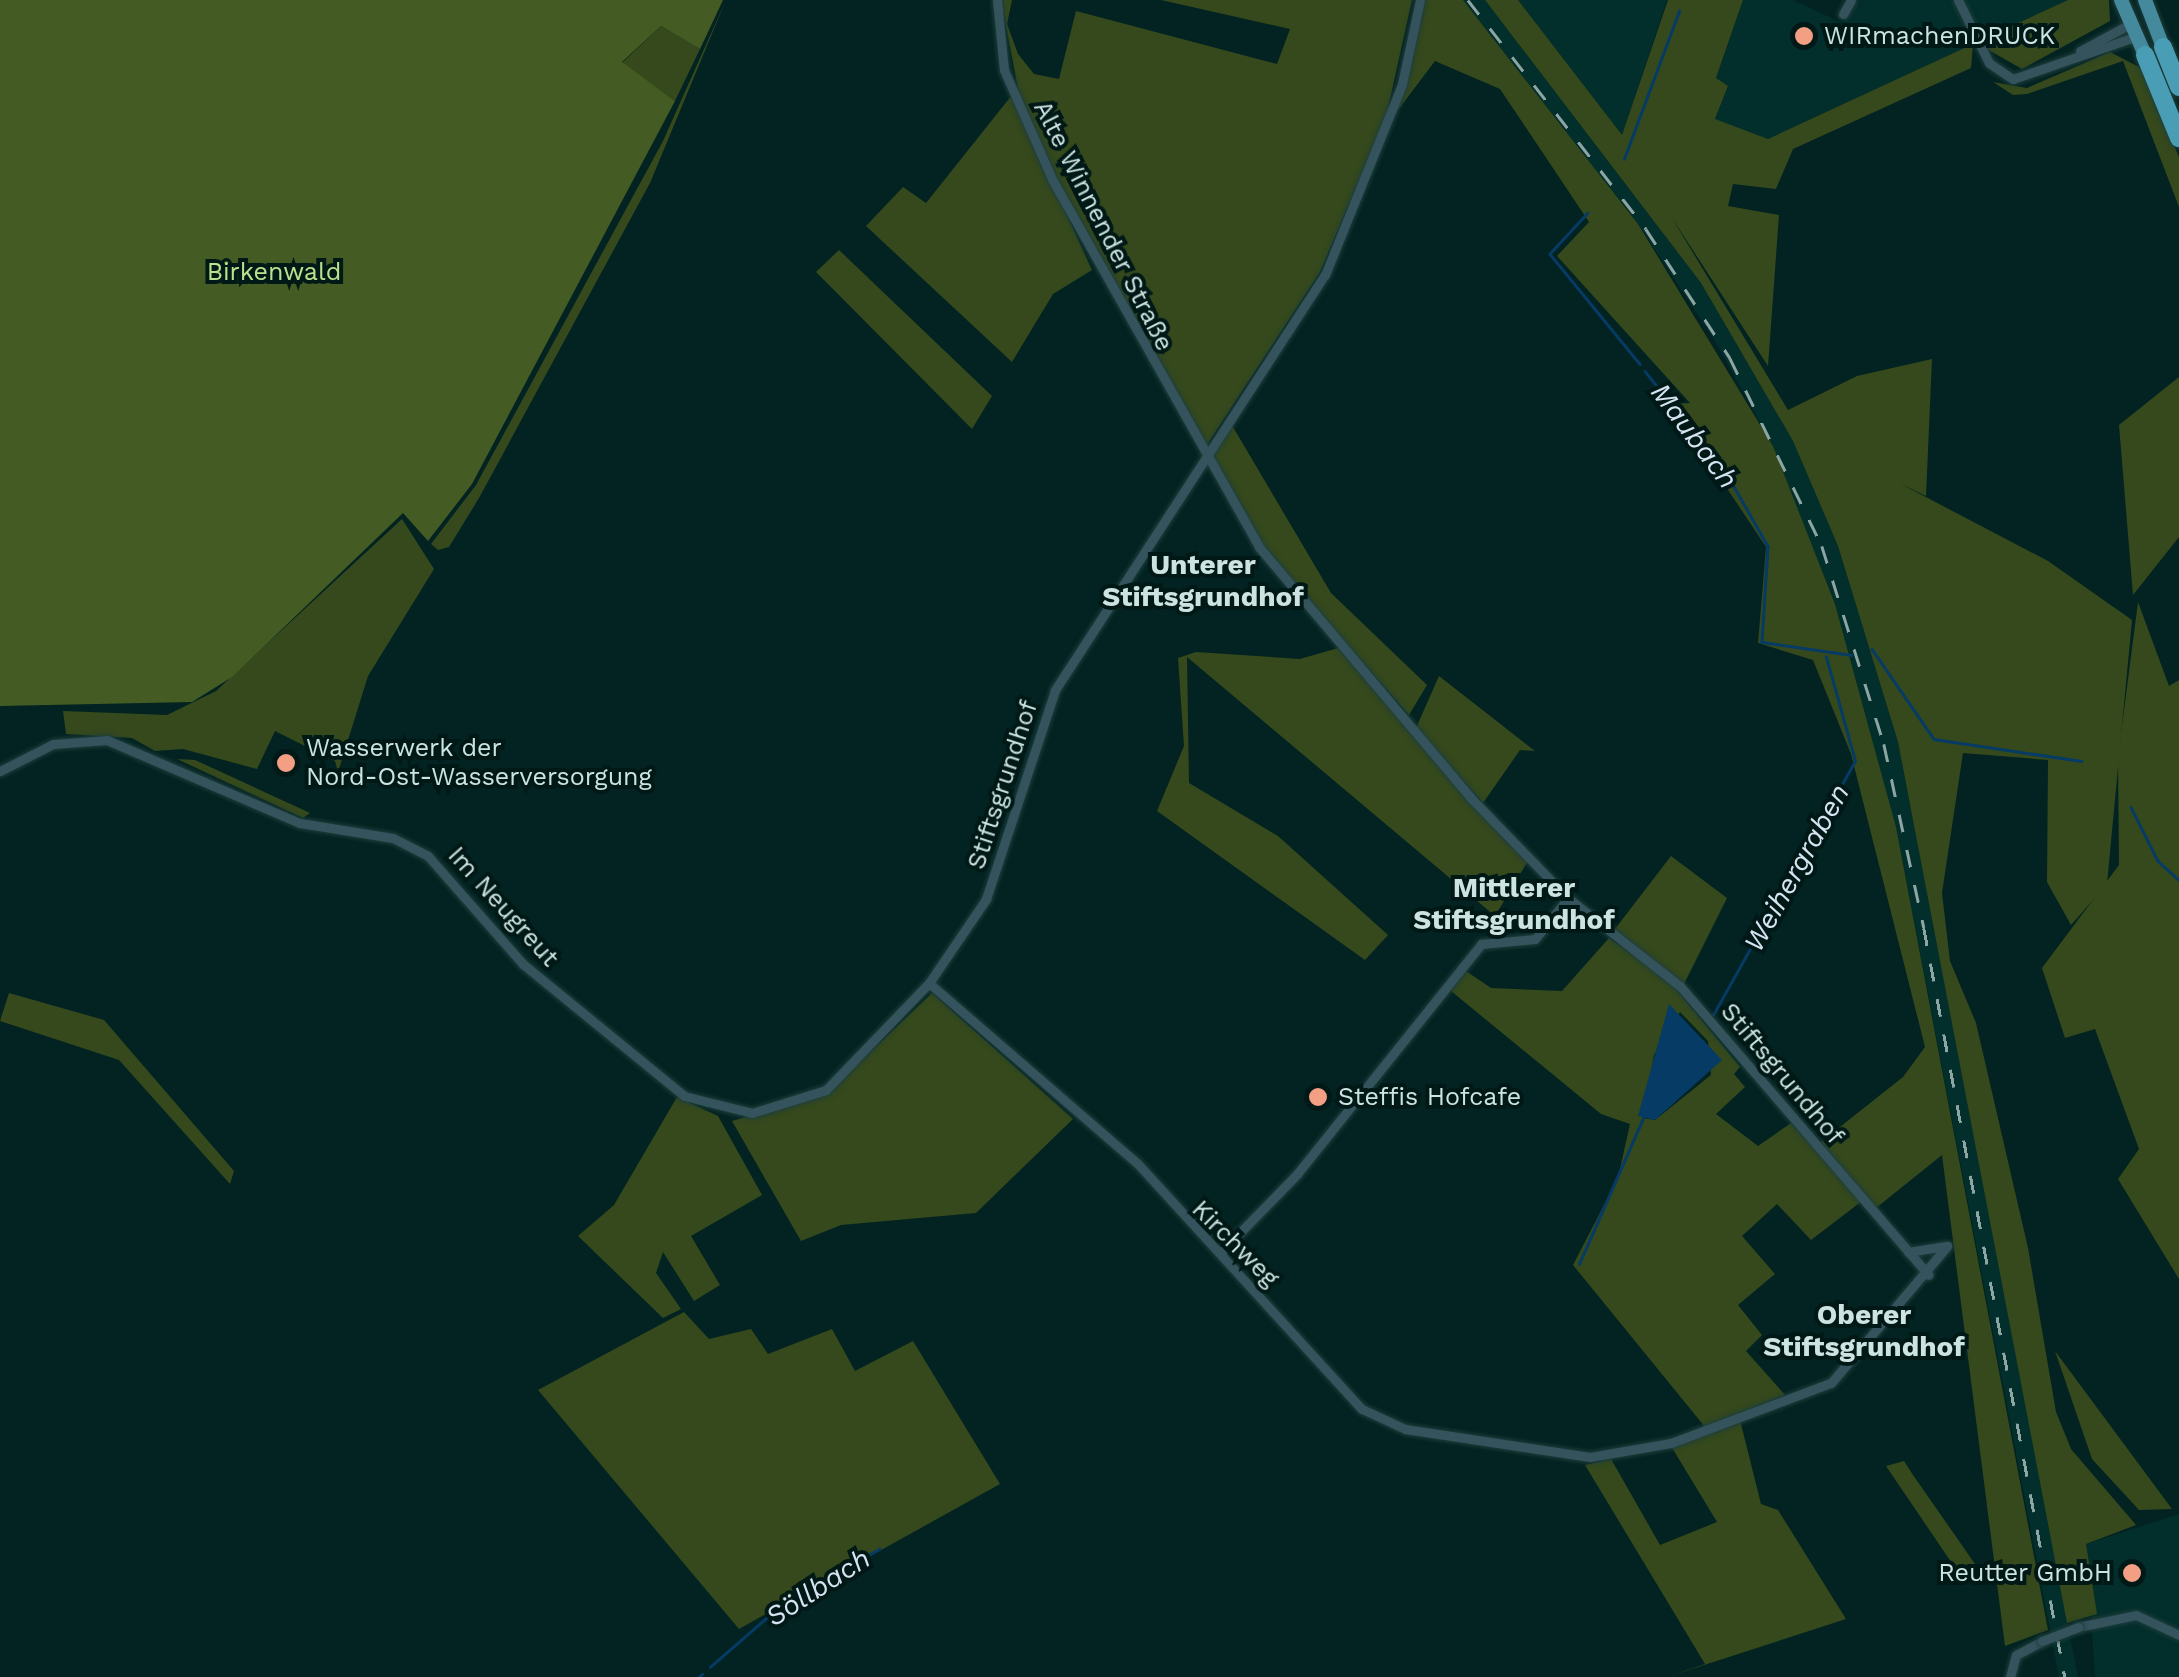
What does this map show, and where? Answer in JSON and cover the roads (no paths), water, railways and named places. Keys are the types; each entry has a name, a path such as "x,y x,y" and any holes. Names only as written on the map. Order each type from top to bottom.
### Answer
{"highway":[{"path":"2154,51 2179,87"},
{"path":"2154,51 2179,138"}],"main road":[{"path":"2122,0 2134,29 2154,51"},
{"path":"2134,29 2150,14"},
{"path":"2150,14 2154,51"}],"street":[{"name":"Alte Winnender Straße","path":"997,0 1004,70 1053,181 1204,460"},
{"path":"1204,460 1325,276 1402,84 1420,0"},
{"path":"1842,14 1851,0"},
{"path":"1958,0 1999,74 2018,78 2134,29"},
{"name":"Stiftsgrundhof","path":"724,1112 775,1110 826,1090 929,983 998,870 1055,690 1204,460 1258,548 1568,898 1680,986 1928,1274"},
{"name":"Im Neugreut","path":"0,770 52,744 107,740 300,823 413,846 589,1024 668,1086 724,1112"},
{"path":"1221,1252 1368,1089 1482,944 1535,939 1568,898"},
{"name":"Kirchweg","path":"929,983 1138,1164 1362,1409 1405,1429 1550,1452 1630,1454 1820,1390 1928,1274"},
{"path":"1908,1252 1947,1246 1928,1274"},
{"path":"2010,1677 2016,1655 2042,1641 2121,1614 2177,1628"}],"water":[{"path":"1669,1004 1722,1060 1655,1120 1638,1116"}],"waterway":[{"name":"Maubach","path":"1624,159 1679,11"},
{"name":"Maubach","path":"1588,213 1550,254 1640,364"},
{"name":"Maubach","path":"1645,371 1728,476 1768,546 1762,642 1851,655"},
{"name":"Maubach","path":"1872,649 1934,739 2081,761"},
{"name":"Weihergraben","path":"1713,1015 1855,761 1826,657"},
{"path":"2131,807 2158,861 2179,880"},
{"name":"Weihergraben","path":"1579,1264 1643,1118"},
{"name":"Söllbach","path":"710,1667 779,1607 879,1549"},
{"name":"Söllbach","path":"699,1677 702,1674"}],"railway":[{"path":"1468,0 1646,229 1730,358 1822,546 1884,744 1924,928 2065,1677"}],"place":[{"name":"WIRmachenDRUCK","path":"1804,36"},
{"name":"Wasserwerk der Nord-Ost-Wasserversorgung","path":"286,763"},
{"name":"Steffis Hofcafe","path":"1318,1097"},
{"name":"Reutter GmbH","path":"2132,1573"}],"district":[{"name":"Unterer Stiftsgrundhof","path":"1203,581"},
{"name":"Mittlerer Stiftsgrundhof","path":"1514,904"},
{"name":"Oberer Stiftsgrundhof","path":"1864,1331"}],"park label":[{"name":"Birkenwald","path":"274,272"}]}
